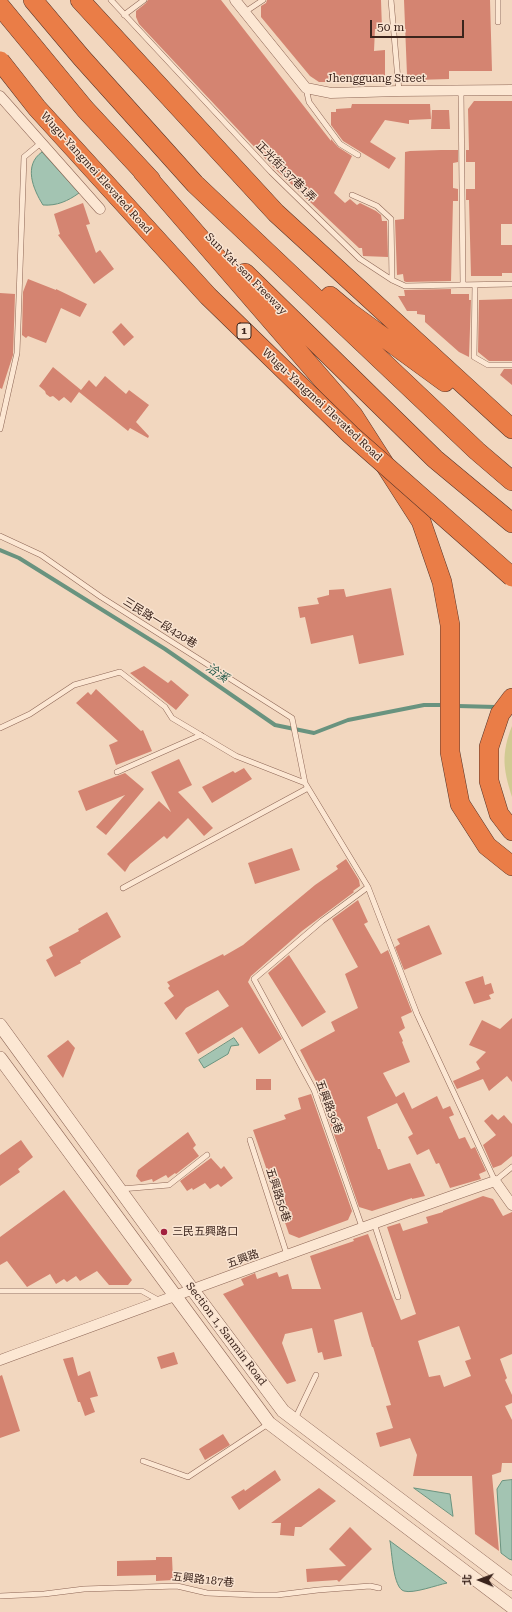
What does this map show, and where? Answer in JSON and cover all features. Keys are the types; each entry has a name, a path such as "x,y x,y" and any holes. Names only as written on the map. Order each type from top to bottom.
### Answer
{"highway":[{"path":"33,0 81,58 195,184 477,451 512,480"},
{"path":"80,0 276,213 512,430"},
{"name":"Sun Yat-sen Freeway","path":"0,6 85,109 142,171 435,459 512,523"},
{"name":"Wugu-Yangmei Elevated Road","path":"0,61 36,108 208,296 352,434 512,577"},
{"path":"142,171 354,415 421,521 442,582 450,624 450,752 460,804 487,846 512,866"},
{"path":"195,184 349,312 512,430"},
{"path":"512,698 500,714 489,747 489,781 500,814 512,831"}],"street":[{"path":"235,0 306,88"},
{"name":"Jhengguang Street","path":"306,88 331,93 399,90 512,90"},
{"path":"0,96 100,209"},
{"name":"Section 1, Sanmin Road","path":"0,1025 192,1289 283,1411 512,1584"},
{"name":"Section 1, Sanmin Road","path":"0,1058 269,1423 512,1607"},
{"path":"495,1181 512,1205"},
{"name":"五興路","path":"0,1360 362,1227 495,1181"}],"lane":[{"name":"正光街137巷1弄","path":"111,0 276,177 360,259 392,280 405,286 512,284"},
{"path":"124,15 144,0"},
{"path":"245,12 263,0"},
{"path":"391,0 399,90"},
{"path":"498,0 498,22"},
{"path":"306,88 309,102 340,144 358,155"},
{"path":"461,91 463,285"},
{"path":"0,429 17,353 24,156 42,142"},
{"path":"352,195 377,206 391,219 392,280"},
{"path":"475,285 474,357 488,365 512,365"},
{"name":"三民路一段420巷","path":"0,536 41,555 100,597 292,718 307,786"},
{"path":"0,728 30,714 74,685 120,672 165,707 172,718 236,756 307,786 368,887 417,1014 495,1181 512,1167"},
{"path":"117,772 201,735"},
{"path":"123,888 307,786"},
{"name":"五興路36巷","path":"362,1227 314,1090 254,979 322,921 368,887"},
{"name":"五興路56巷","path":"250,1140 287,1255"},
{"path":"120,1189 169,1185 207,1155"},
{"path":"374,1223 398,1297"},
{"path":"0,1291 142,1291 160,1302"},
{"path":"294,1420 316,1375"},
{"path":"143,1461 188,1476 269,1423"},
{"name":"五興路187巷","path":"0,1596 44,1594 84,1589 177,1586 207,1593 255,1595 277,1595 370,1586 379,1588"}],"shaded area":[{"path":"42,152 79,193 53,205 43,205 33,185 31,170 36,157"},
{"path":"512,726 512,797 504,762 508,736"},
{"path":"234,1038 239,1045 231,1046 228,1054 204,1068 199,1060"},
{"path":"512,1480 512,1560 501,1553 497,1489 502,1481"},
{"path":"414,1488 450,1494 453,1516"},
{"path":"390,1541 447,1583 425,1589 408,1592 404,1591 400,1588 395,1577"}],"building":[{"path":"148,0 221,0 331,141 331,139 338,147 352,156 334,193 345,203 350,199 357,205 360,203 376,211 381,215 382,221 387,221 388,257 363,256 362,248 359,248 275,169 139,24 136,17 136,11"},
{"path":"267,0 381,0 382,29 375,29 374,51 385,50 385,75 381,79 372,79 372,82 319,82 310,76 261,17 261,6 266,3"},
{"path":"404,0 490,0 492,71 449,71 449,79 416,80 407,75"},
{"path":"474,101 512,101 512,224 501,224 501,245 512,245 512,273 502,273 502,276 471,276 469,200 466,200 466,189 475,189 475,162 466,162 466,150 469,150 468,109"},
{"path":"352,104 430,104 431,119 409,120 409,124 385,120 370,142 396,158 389,169 343,141 331,125 331,112 336,112 336,109 351,108"},
{"path":"432,110 449,110 450,129 431,129"},
{"path":"458,150 458,162 453,163 453,188 458,189 458,201 453,201 451,281 406,282 404,281 403,274 397,275 395,220 404,219 405,152"},
{"path":"83,203 90,224 86,225 96,253 100,250 114,269 94,284 58,235 60,234 54,214"},
{"path":"28,279 56,289 87,304 80,317 61,308 46,343 28,336 26,338 22,335 23,292"},
{"path":"451,289 451,294 469,294 469,300 471,300 469,357 459,352 425,322 425,315 417,314 417,311 407,311 398,296 405,296 404,290"},
{"path":"0,293 15,294 13,355 2,389 0,388"},
{"path":"512,299 512,361 489,361 478,352 479,300"},
{"path":"121,323 134,337 124,346 112,332"},
{"path":"53,367 81,390 89,380 96,387 105,376 126,394 129,390 149,405 136,422 149,436 148,438 130,428 128,431 79,392 71,403 64,397 59,401 53,396 50,397 39,386"},
{"path":"504,369 512,369 512,385 500,375"},
{"path":"391,588 404,655 359,664 353,635 311,644 305,617 300,618 298,607 319,604 317,598 329,595 329,590 344,589 346,597"},
{"path":"144,666 168,683 171,680 189,695 176,710 130,673"},
{"path":"96,689 141,731 143,730 152,751 116,765 109,745 118,741 76,703 88,692 91,695"},
{"path":"179,759 192,785 178,792 213,828 204,836 188,818 167,839 164,836 130,864 125,872 107,854 159,801 171,812 151,772"},
{"path":"244,768 252,779 212,803 202,787 233,771 235,773"},
{"path":"125,773 144,789 106,835 96,827 125,795 86,811 78,791"},
{"path":"292,848 300,870 255,884 248,863"},
{"path":"346,859 359,880 360,886 302,931 251,976 248,982 282,1039 259,1054 242,1027 198,1054 185,1033 229,1006 218,990 186,1008 176,1020 164,1003 174,996 168,988 170,986 167,982 223,954 224,956 243,945 315,885 338,869 336,866"},
{"path":"358,900 368,922 364,924 381,954 388,950 412,1012 401,1017 405,1028 399,1032 410,1062 383,1073 396,1097 404,1092 412,1109 437,1096 443,1109 450,1106 454,1115 449,1117 459,1139 465,1137 471,1149 475,1147 486,1171 479,1174 481,1179 450,1188 439,1163 436,1164 429,1149 417,1155 408,1137 413,1134 397,1103 367,1117 378,1149 380,1149 388,1170 410,1163 425,1196 412,1198 372,1211 359,1207 319,1091 321,1091 300,1050 335,1031 331,1022 358,1008 345,974 358,967 332,919"},
{"path":"107,912 121,937 80,961 81,963 55,977 46,960 53,956 49,947 79,931 78,929"},
{"path":"429,925 442,954 404,970 395,947 400,944 397,939"},
{"path":"289,955 326,1012 302,1027 268,973"},
{"path":"483,976 485,985 491,983 494,993 489,995 491,999 474,1004 465,982"},
{"path":"512,1018 512,1082 507,1076 489,1091 483,1079 457,1089 453,1081 480,1069 476,1062 486,1052 469,1045 482,1020 500,1029"},
{"path":"68,1040 75,1048 63,1078 47,1056"},
{"path":"256,1079 271,1079 271,1090 256,1090"},
{"path":"311,1094 352,1211 348,1220 299,1238 289,1234 253,1130 286,1119 284,1115 301,1109 298,1098"},
{"path":"492,1114 498,1120 504,1115 512,1124 512,1156 501,1165 493,1168 483,1145 496,1135 484,1121"},
{"path":"188,1132 196,1145 193,1148 199,1156 176,1174 175,1173 168,1178 166,1175 153,1182 152,1179 141,1182 136,1176 138,1170"},
{"path":"21,1140 33,1157 18,1169 20,1172 0,1186 0,1155"},
{"path":"211,1158 221,1169 224,1166 233,1178 221,1187 218,1184 210,1189 205,1183 193,1190 192,1188 187,1191 180,1181"},
{"path":"64,1190 132,1280 128,1285 109,1285 97,1271 80,1281 76,1276 67,1282 64,1279 56,1284 50,1274 27,1287 7,1261 0,1265 0,1237"},
{"path":"483,1196 493,1199 503,1216 512,1212 512,1354 500,1359 507,1378 505,1380 512,1395 512,1403 505,1406 512,1420 512,1463 502,1463 501,1472 492,1475 499,1551 475,1534 472,1476 413,1476 417,1455 410,1438 380,1447 376,1433 393,1428 386,1406 391,1405 362,1312 334,1320 342,1356 324,1360 322,1352 318,1353 312,1328 285,1334 282,1343 296,1381 287,1384 223,1294 244,1285 241,1279 255,1273 257,1279 277,1272 279,1277 288,1274 292,1289 321,1289 310,1256 354,1241 353,1239 368,1234 401,1320 416,1314 387,1227 400,1223 403,1231 428,1223 426,1217","holes":["459,1326 471,1359 465,1361 471,1376 444,1387 440,1375 429,1377 418,1341"]},
{"path":"174,1352 178,1364 161,1369 157,1357"},
{"path":"73,1357 78,1376 90,1371 98,1396 90,1398 95,1412 85,1416 80,1402 78,1402 63,1359"},
{"path":"2,1375 20,1431 0,1438 0,1376"},
{"path":"223,1434 230,1445 205,1460 199,1449"},
{"path":"275,1470 281,1480 239,1510 231,1497 244,1489 245,1491"},
{"path":"319,1488 336,1501 301,1527 295,1527 294,1536 280,1535 281,1523 271,1523"},
{"path":"350,1527 372,1549 339,1582 337,1580 307,1582 306,1569 346,1566 329,1549"},
{"path":"156,1557 172,1557 173,1580 156,1581 156,1575 117,1576 117,1561 156,1560"}],"waterway":[{"name":"洽溪","path":"0,550 19,558 165,649 275,725 314,733 348,720 424,705 442,705"},
{"name":"洽溪","path":"458,706 496,707"}],"place":[{"name":"三民五興路口","path":"164,1232"}]}
